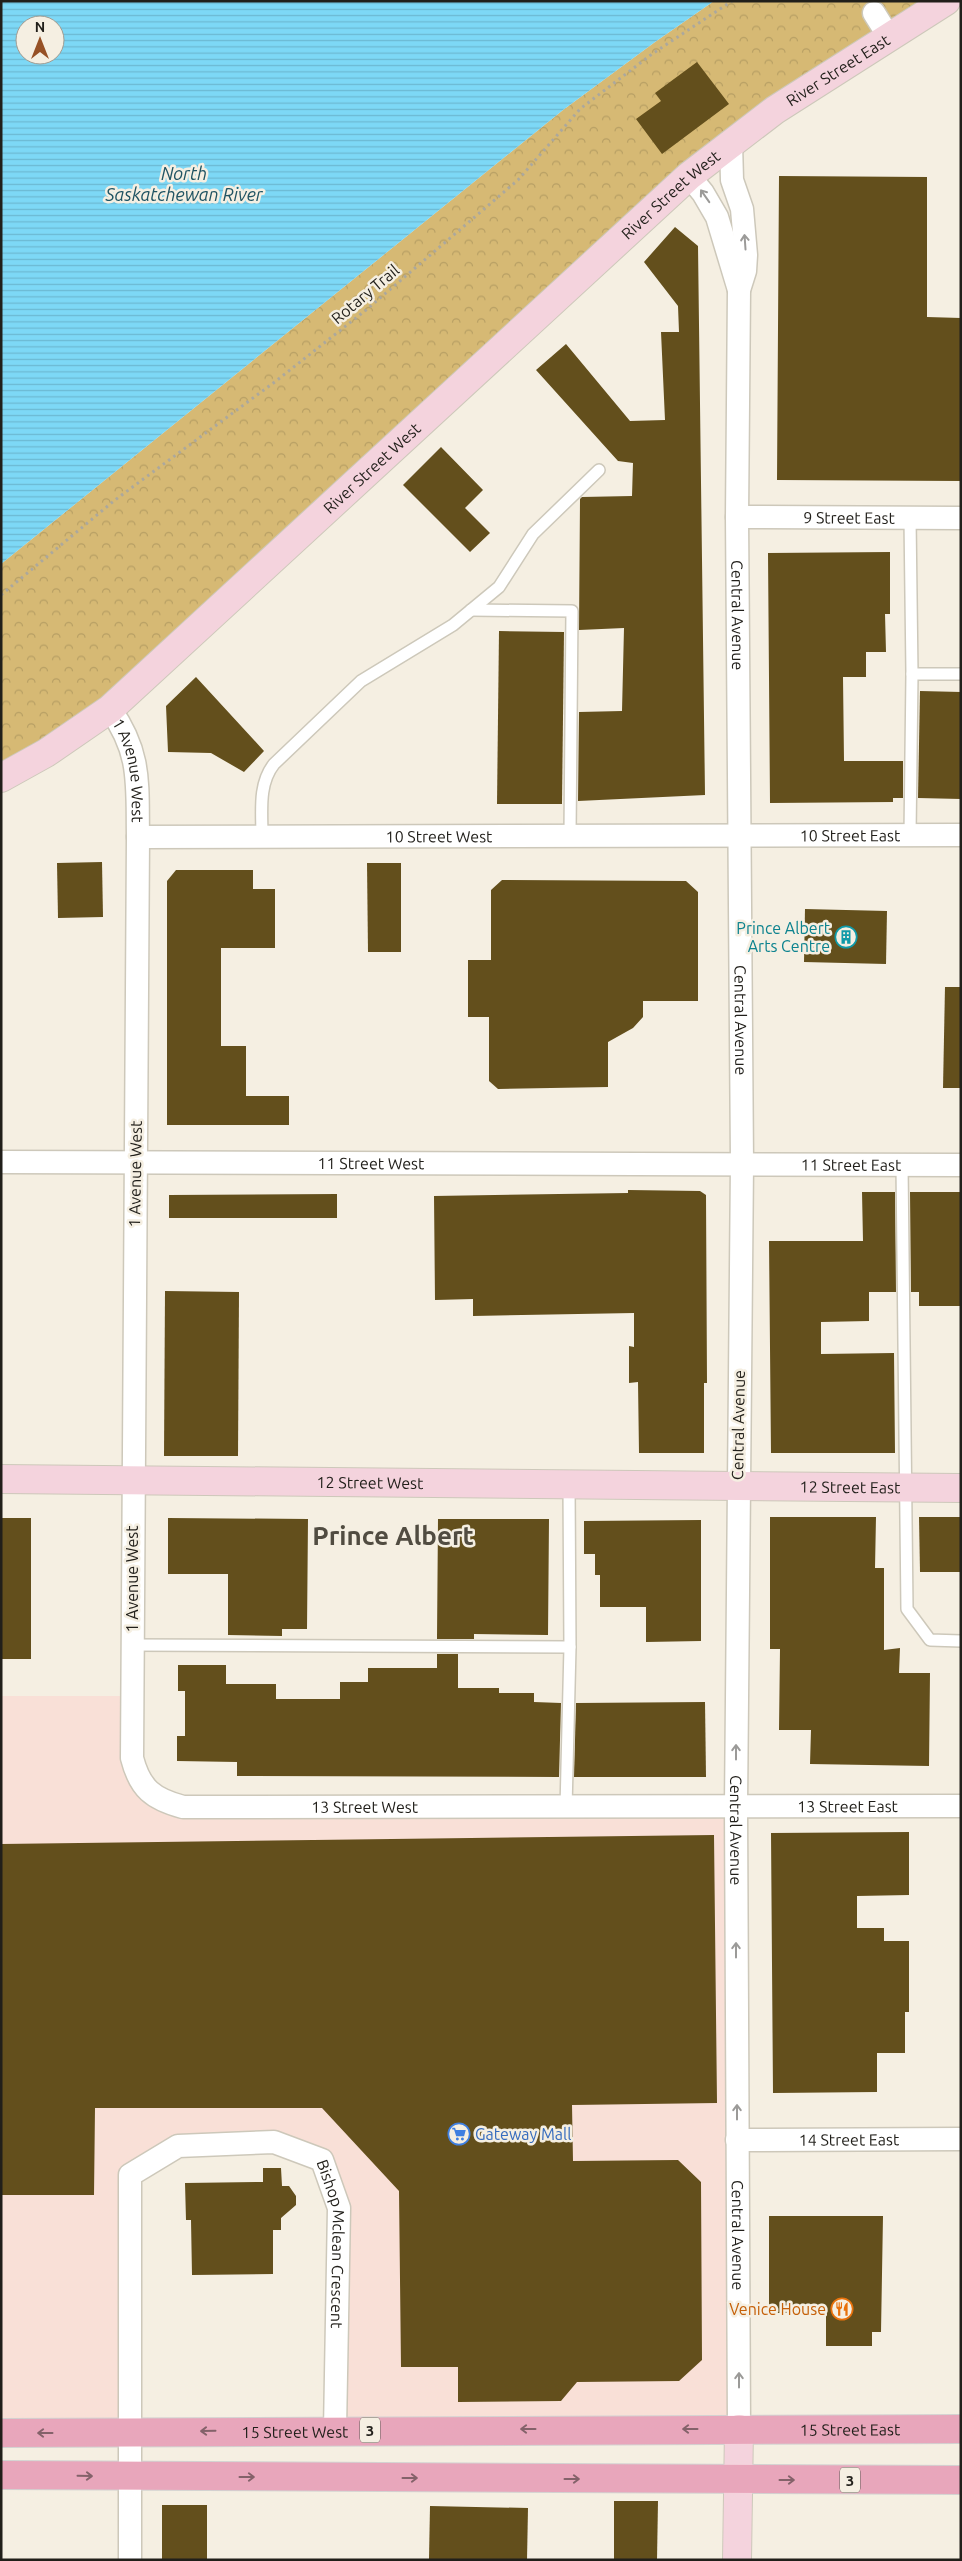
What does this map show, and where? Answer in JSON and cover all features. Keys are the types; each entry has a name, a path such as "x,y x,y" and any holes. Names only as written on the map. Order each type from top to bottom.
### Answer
{"main road":[{"name":"15 Street East","path":"739,2429 961,2429"},
{"name":"15 Street West","path":"1,2433 739,2429"},
{"name":"3","path":"1,2475 961,2480"}],"street":[{"name":"River Street East","path":"731,142 812,85 946,1"},
{"path":"874,13 889,37"},
{"name":"River Street West","path":"1,778 46,753 110,709 689,176 731,142"},
{"name":"Central Avenue","path":"731,142 732,180 742,209 746,255 745,271 739,290 737,517 742,1163 736,1806 739,2429 737,2560"},
{"name":"Central Avenue","path":"689,176 703,192 717,217 739,290"},
{"name":"9 Street East","path":"737,517 961,518"},
{"name":"1 Avenue West","path":"110,709 126,733 136,764 138,837 132,1646"},
{"name":"10 Street East","path":"740,835 961,835"},
{"name":"10 Street West","path":"138,837 740,835"},
{"name":"11 Street West","path":"1,1162 742,1163"},
{"name":"11 Street East","path":"742,1163 961,1165"},
{"name":"12 Street West","path":"1,1479 738,1485"},
{"name":"12 Street East","path":"738,1485 961,1488"},
{"name":"13 Street West","path":"132,1646 132,1758 136,1774 147,1790 164,1802 183,1807 566,1808 736,1806"},
{"name":"13 Street East","path":"736,1806 961,1806"},
{"name":"14 Street East","path":"738,2140 961,2139"},
{"name":"Bishop Mclean Crescent","path":"130,2433 130,2175 178,2146 274,2142 322,2160 339,2208 335,2430"},
{"path":"130,2433 130,2560"}],"lane":[{"path":"262,836 263,786 267,773 274,764 361,681 430,640 472,610 499,587 533,534 599,470"},
{"path":"910,518 912,674 910,835"},
{"path":"472,610 572,610 570,836"},
{"path":"912,674 961,674"},
{"path":"902,1165 907,1609 930,1640 961,1641"},
{"path":"566,1808 570,1647 569,1484"},
{"path":"132,1646 570,1647"}],"path":[{"name":"Rotary Trail","path":"1,595 115,500 276,381 366,310 518,180 580,109 652,54 732,1"}],"shaded area":[{"name":"Gateway Mall","path":"1,1696 132,1696 132,1757 164,1802 736,1806 739,2429 335,2430 339,2208 322,2160 274,2142 178,2146 130,2175 130,2433 1,2434"}],"green space":[{"path":"714,1 961,1 961,6 728,151 126,706 1,772 1,564 563,110"}],"water":[{"name":"North Saskatchewan River","path":"1,1 714,1 563,110 1,564"}],"building":[{"path":"697,62 729,104 662,154 636,119 661,101 655,93"},
{"path":"779,176 927,177 927,317 961,318 961,481 777,480"},
{"path":"675,227 698,246 705,795 578,801 579,712 622,711 624,628 579,630 580,499 582,497 632,496 633,463 618,461 536,370 566,344 630,421 665,420 661,332 679,332 678,306 644,262"},
{"path":"441,447 483,490 465,508 490,533 470,552 403,485"},
{"path":"890,552 890,614 885,614 886,652 866,652 866,677 843,677 844,761 903,761 903,798 893,798 893,802 770,803 768,553"},
{"path":"499,631 564,632 562,804 497,804"},
{"path":"196,677 264,751 244,772 211,753 168,752 166,706"},
{"path":"920,691 961,692 961,799 918,798"},
{"path":"102,862 103,917 58,918 57,863"},
{"path":"367,863 401,863 401,952 368,952"},
{"path":"176,870 253,870 253,889 275,889 275,948 221,948 221,1046 246,1046 246,1096 289,1096 289,1125 167,1125 167,881"},
{"path":"502,880 686,881 698,892 698,1001 643,1001 643,1017 633,1028 608,1042 608,1087 498,1089 489,1081 489,1017 468,1017 468,960 491,960 491,890"},
{"name":"Prince Albert Arts Centre","path":"805,909 887,911 886,964 804,962"},
{"path":"945,987 961,987 961,1088 943,1088"},
{"path":"628,1190 700,1191 706,1195 707,1383 704,1383 704,1453 639,1453 638,1382 629,1383 629,1346 634,1347 634,1313 473,1316 473,1299 435,1300 434,1196 628,1193"},
{"path":"862,1192 895,1192 896,1292 869,1292 869,1321 821,1322 821,1354 894,1353 895,1453 771,1453 769,1241 863,1241"},
{"path":"910,1192 961,1192 961,1306 919,1306 919,1292 911,1292"},
{"path":"337,1194 337,1218 169,1218 169,1195"},
{"path":"165,1291 239,1292 238,1456 164,1456"},
{"path":"770,1517 876,1517 875,1568 884,1568 884,1650 900,1648 899,1673 930,1673 929,1766 810,1764 811,1730 779,1730 780,1649 770,1649"},
{"path":"919,1517 961,1517 961,1572 920,1572"},
{"path":"1,1518 31,1518 31,1659 1,1659"},
{"path":"168,1518 308,1519 307,1629 282,1629 282,1636 228,1635 228,1574 168,1574"},
{"path":"438,1519 549,1519 548,1635 474,1634 474,1639 437,1639"},
{"path":"701,1520 701,1641 646,1642 646,1607 600,1607 600,1575 595,1575 595,1554 584,1554 584,1521"},
{"path":"437,1654 458,1654 458,1688 499,1688 499,1693 534,1693 534,1702 561,1703 559,1777 237,1776 237,1762 177,1761 177,1736 185,1736 185,1691 178,1691 178,1665 226,1665 226,1684 276,1684 276,1699 340,1699 340,1682 368,1682 368,1668 437,1668"},
{"path":"705,1702 706,1777 574,1777 576,1703"},
{"path":"909,1832 909,1895 857,1896 857,1928 884,1928 884,1941 909,1941 909,2012 905,2012 905,2053 877,2053 877,2092 773,2093 771,1833"},
{"name":"Gateway Mall","path":"714,1835 717,2103 572,2105 573,2161 678,2160 701,2182 702,2360 679,2381 577,2382 561,2401 458,2402 458,2367 401,2367 399,2191 322,2108 95,2108 94,2195 1,2195 1,1844"},
{"path":"263,2168 281,2168 282,2186 289,2186 296,2196 296,2205 281,2218 281,2230 273,2230 273,2274 192,2275 191,2220 186,2220 185,2183 263,2182"},
{"path":"769,2216 883,2216 881,2332 872,2332 872,2346 826,2346 826,2313 769,2313"},
{"path":"614,2501 658,2501 657,2560 614,2560"},
{"path":"162,2505 207,2505 207,2560 162,2560"},
{"path":"430,2506 528,2508 527,2560 429,2560"}],"place":[{"name":"Prince Albert Arts Centre","path":"846,937"},
{"name":"Gateway Mall","path":"459,2134"},
{"name":"Venice House","path":"842,2309"}],"district":[{"name":"Prince Albert","path":"393,1535"}]}
